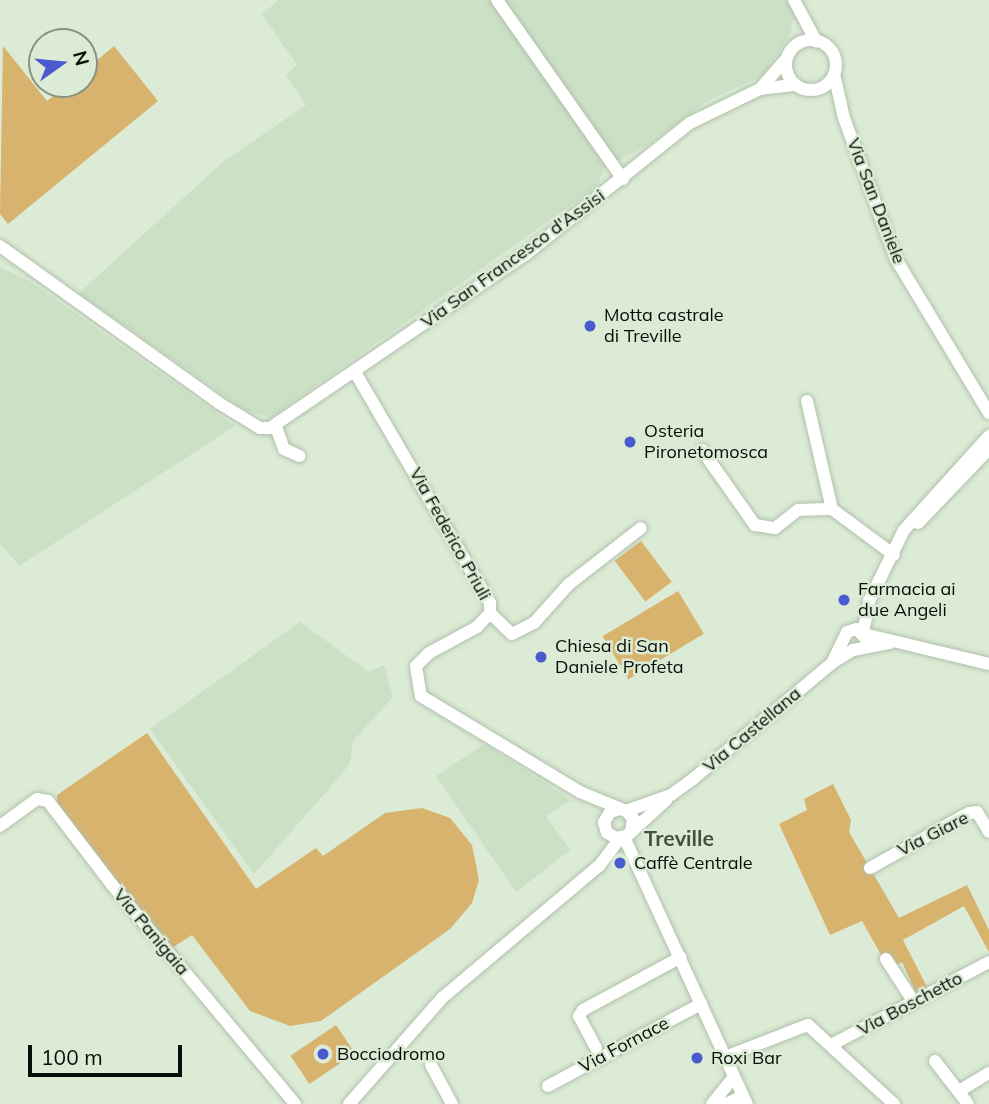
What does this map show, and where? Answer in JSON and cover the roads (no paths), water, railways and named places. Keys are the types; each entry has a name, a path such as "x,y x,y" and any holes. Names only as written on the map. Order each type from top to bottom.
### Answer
{"street":[{"path":"497,0 623,179"},
{"path":"795,4 816,41 831,51 834,74 816,90 795,85 786,72 786,60 796,45 795,4"},
{"path":"796,45 816,41"},
{"name":"Via San Francesco d'Assisi","path":"760,89 786,60"},
{"name":"Via San Daniele","path":"834,74 844,118 896,260 988,408"},
{"name":"Via San Francesco d'Assisi","path":"270,428 525,255 690,123 760,89 795,85"},
{"name":"Via San Daniele","path":"816,90 834,102 844,118"},
{"path":"0,246 19,263 219,403 270,428 284,449 300,456"},
{"path":"0,258 19,263"},
{"name":"Via Federico Priuli","path":"355,372 489,598 490,613 477,627 429,653 416,666 421,696 580,792"},
{"path":"807,401 832,509"},
{"path":"853,646 865,613 896,551 986,445 988,408"},
{"path":"702,450 755,525 775,528 799,510 832,509 896,551"},
{"path":"490,613 512,634 534,623 569,584 641,528"},
{"path":"853,646 859,632"},
{"name":"Via Castellana","path":"859,632 890,643 989,664"},
{"name":"Via Castellana","path":"580,878 599,866 625,836 671,795 853,646 890,643"},
{"path":"580,792 623,810 632,818 625,836 745,1100 726,1104"},
{"path":"349,1104 442,998 580,878 601,851 607,833 605,818 580,792"},
{"path":"605,818 671,795"},
{"name":"Via Panigaia","path":"0,825 37,799 48,801 113,886 295,1104"},
{"name":"Via Giare","path":"870,868 969,813 977,813 989,832"},
{"path":"607,833 625,836"},
{"name":"Via Fornace","path":"596,1048 579,1016 583,1010 681,957"},
{"path":"886,959 913,1001"},
{"name":"Via Boschetto","path":"831,1045 989,962"},
{"name":"Via Fornace","path":"548,1086 701,1004"},
{"path":"725,1057 798,1026 818,1030 894,1104"},
{"path":"935,1061 968,1104"},
{"path":"431,1065 452,1104"},
{"path":"959,1091 989,1073"},
{"path":"712,1104 734,1077"}],"place":[{"name":"Motta castrale di Treville","path":"590,326"},
{"name":"Osteria Pironetomosca","path":"630,442"},
{"name":"Farmacia ai due Angeli","path":"844,600"},
{"name":"Chiesa di San Daniele Profeta","path":"541,657"},
{"name":"Caffè Centrale","path":"620,863"},
{"name":"Bocciodromo","path":"323,1054"},
{"name":"Roxi Bar","path":"697,1058"}],"district":[{"name":"Treville","path":"679,838"}]}
